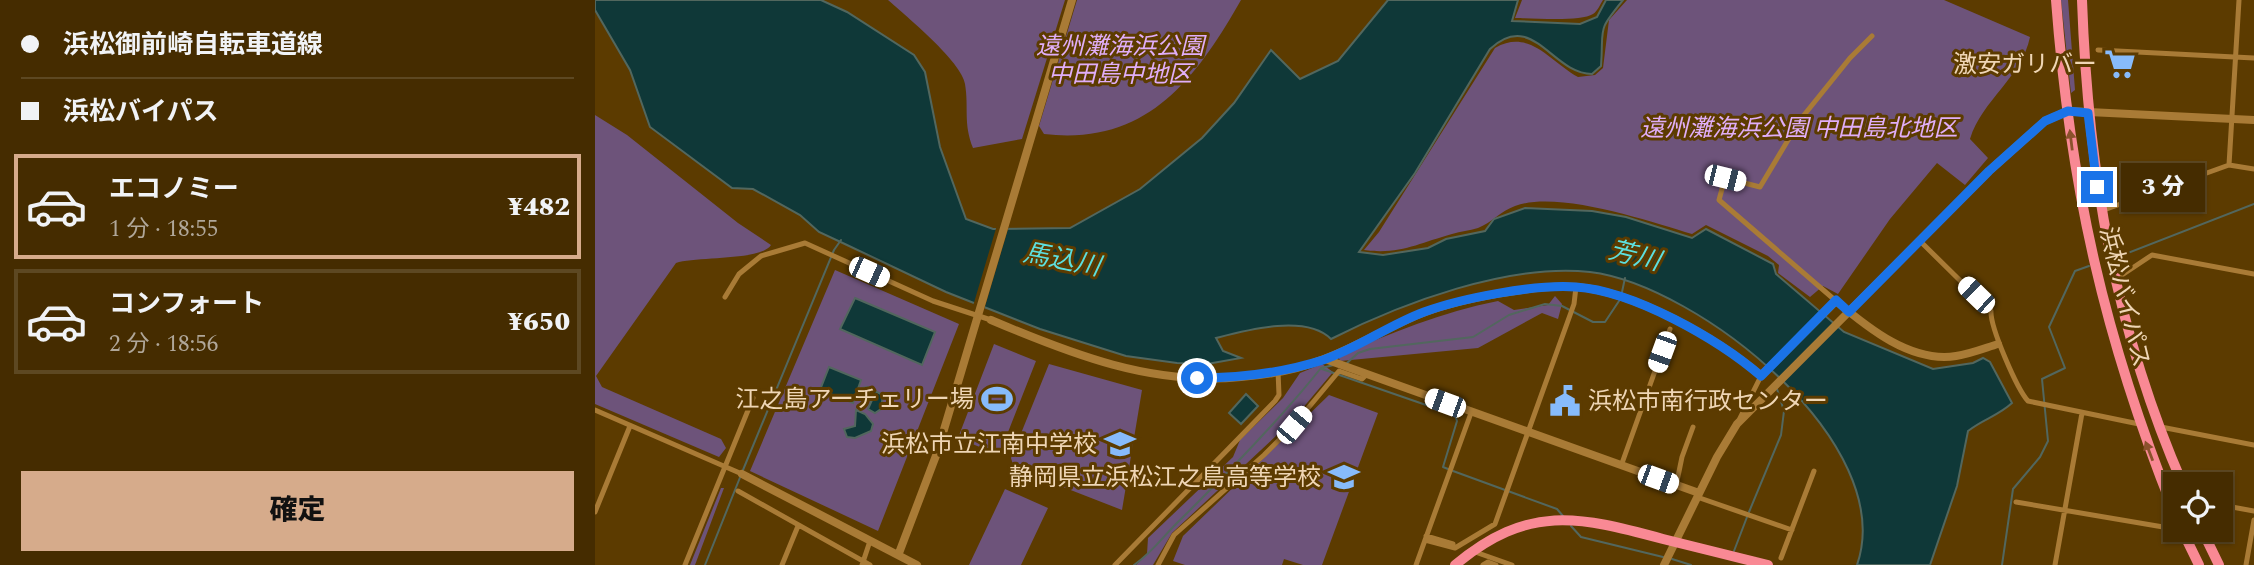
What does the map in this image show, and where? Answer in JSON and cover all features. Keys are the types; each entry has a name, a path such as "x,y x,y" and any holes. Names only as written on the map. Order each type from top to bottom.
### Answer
{"highway":[{"name":"浜松バイパス","path":"2056,0 2075,169 2091,255 2139,424 2163,484"},
{"name":"浜松バイパス","path":"2082,0 2088,113 2100,212 2133,345 2159,427 2178,472"},
{"path":"1455,565 1497,535 1540,522 1593,521 1768,565"},
{"path":"2188,542 2199,565"},
{"path":"2208,542 2219,565"}],"street":[{"path":"899,553 937,453 1072,0"},
{"path":"2229,165 2239,0"},
{"path":"1872,36 1850,58 1800,120 1760,187 1725,178 1719,200 1836,300 1847,313 1889,338 1933,357 1957,356 1998,344"},
{"path":"2098,50 2254,58"},
{"path":"1737,424 2045,121 2068,111 2254,120"},
{"path":"2100,212 2229,165 2254,169"},
{"path":"1921,242 1991,311 1990,320 1998,344 2007,355 2014,379 2028,401 2051,408 2139,424"},
{"path":"725,297 739,274 761,256 797,243 811,245 933,301 991,320 1088,359 1161,374 1221,378 1278,371 1325,359 1433,310 1482,298 1576,287 1621,299 1690,327 1720,343 1761,376"},
{"path":"2115,275 2152,255 2254,274"},
{"path":"1426,538 1455,548 1495,524 1574,304 1576,287"},
{"path":"1664,565 1761,376 1836,300"},
{"path":"1621,466 1670,329"},
{"path":"1325,359 1792,530"},
{"path":"1115,565 1275,401 1279,395 1278,371"},
{"path":"1158,565 1174,535 1264,456 1339,371 1361,379 1367,374"},
{"path":"685,565 753,398"},
{"path":"595,410 742,474 870,541 899,553 917,565"},
{"path":"1416,565 1471,413"},
{"path":"2055,565 2082,413"},
{"path":"595,512 630,426"},
{"path":"1676,486 1682,457 1693,427"},
{"path":"2159,427 2254,445"},
{"path":"1781,558 1814,471"},
{"path":"738,491 862,563 870,565"},
{"path":"2016,502 2163,528"},
{"path":"2233,507 2254,511"},
{"path":"2246,565 2254,520"},
{"path":"782,565 798,526"},
{"path":"1426,538 1453,544"},
{"path":"862,563 870,541"},
{"path":"1478,553 1512,565"},
{"path":"1483,565 1488,562 1496,565"}],"green space":[{"path":"888,0 1065,0 1022,139 973,148 968,131 962,75 944,52"},
{"name":"遠州灘海浜公園 中田島中地区","path":"1077,0 1241,0 1206,56 1186,80 1164,101 1140,118 1112,129 1080,135 1044,134 1039,126"},
{"path":"1522,0 1603,0 1595,13 1587,16 1568,19 1515,18"},
{"name":"遠州灘海浜公園 中田島北地区","path":"1627,0 1944,0 2030,37 2019,64 1983,112 1970,139 1988,158 1965,185 1937,163 1890,219 1838,294 1823,286 1810,297 1778,273 1779,265 1768,256 1706,225 1692,234 1578,204 1533,202 1515,206 1478,228 1409,247 1388,251 1364,250 1379,232 1495,48 1507,43 1529,44 1578,77 1595,75 1603,68 1609,20"},
{"path":"2061,0 2068,0 2075,90 2071,93"},
{"path":"595,115 627,135 738,223 771,245 755,254 676,263 596,376 602,387 721,439 726,448 719,457 595,404"},
{"path":"835,270 959,324 878,531 750,471"},
{"path":"1555,296 1562,304 1558,319 1542,313 1478,348 1340,361 1338,356 1397,331 1457,311 1498,301 1514,310 1548,305"},
{"name":"江之島アーチェリー場","path":"994,344 1036,361 999,455 958,438"},
{"path":"1049,364 1142,390 1122,510 1014,468 1011,458"},
{"path":"1322,364 1333,372 1291,422 1172,533 1153,565 1136,565 1147,554 1148,538 1233,457 1240,440 1283,398 1300,373"},
{"path":"1329,395 1378,413 1322,565 1303,565 1284,559 1282,565 1185,565 1173,561 1183,536"},
{"path":"721,488 724,488 695,565 690,565"},
{"path":"1005,489 1048,508 1021,565 969,565"}],"water":[{"path":"595,0 821,0 847,12 914,55 925,72 940,147 966,219 993,229 1070,228 1140,189 1202,138 1234,103 1271,50 1300,79 1338,61 1388,0 1518,0 1512,21 1580,24 1597,17 1606,0 1623,0 1605,25 1601,66 1592,74 1565,64 1531,39 1518,36 1505,39 1490,49 1415,173 1359,252 1383,255 1428,248 1446,239 1485,231 1494,219 1525,208 1592,211 1626,217 1692,238 1706,229 1773,264 1776,274 1844,332 1933,369 1973,363 1983,358 1990,362 2012,403 1968,431 1957,486 1930,565 1857,565 1862,518 1848,470 1819,423 1780,378 1733,339 1683,306 1634,283 1590,272 1525,274 1491,280 1423,300 1331,339 1320,331 1292,326 1259,328 1216,338 1223,351 1241,358 1207,364 1126,356 1040,329 946,292 819,232 800,215 753,189 732,188 650,127 630,70 595,10"},
{"path":"855,298 935,332 922,365 840,329"},
{"path":"829,367 861,380 853,403 820,390"},
{"path":"867,387 883,395 881,409 875,413 868,409 872,400 862,396 862,388"},
{"path":"1246,394 1258,406 1241,424 1229,413"},
{"path":"856,410 865,414 873,424 871,431 855,438 847,437 844,429 855,426"}],"pier":[{"path":"997,225 1009,226 984,310 973,306"}],"waterway":[{"path":"2115,258 2254,204"},
{"path":"743,470 834,250 841,240"},
{"path":"2002,565 2013,489 2040,457 2048,441 2042,379 2065,368 2049,327 2075,271 2089,266"},
{"name":"芳川","path":"1622,292 1625,278"},
{"path":"1347,363 1358,353 1370,349 1473,337 1509,315 1545,304 1562,306 1593,322 1605,322 1619,301"},
{"path":"1134,565 1153,549 1253,446 1321,368 1334,365"},
{"path":"1322,369 1455,415 1457,421 1443,467 1448,469"},
{"path":"1749,512 1781,435 1784,411 1777,389"},
{"path":"1453,471 1557,509 1563,516"},
{"path":"705,565 741,475"},
{"path":"1734,551 1747,517"},
{"path":"1571,526 1581,537 1663,557"},
{"path":"1672,559 1691,565"}],"place":[{"name":"激安ガリバー","path":"2120,64"},
{"name":"江之島アーチェリー場","path":"997,399"},
{"name":"浜松市南行政センター","path":"1565,401"},
{"name":"浜松市立江南中学校","path":"1120,444"},
{"name":"静岡県立浜松江之島高等学校","path":"1344,477"}],"route":[{"path":"1197,378 1242,377 1301,365 1325,359 1424,312 1472,299 1569,287 1597,290 1690,327 1720,343 1761,376 1836,300 1849,312 1989,171 2045,121 2068,111 2088,113 2097,187"}],"water label":[{"name":"馬込川","path":"1062,259"}]}
